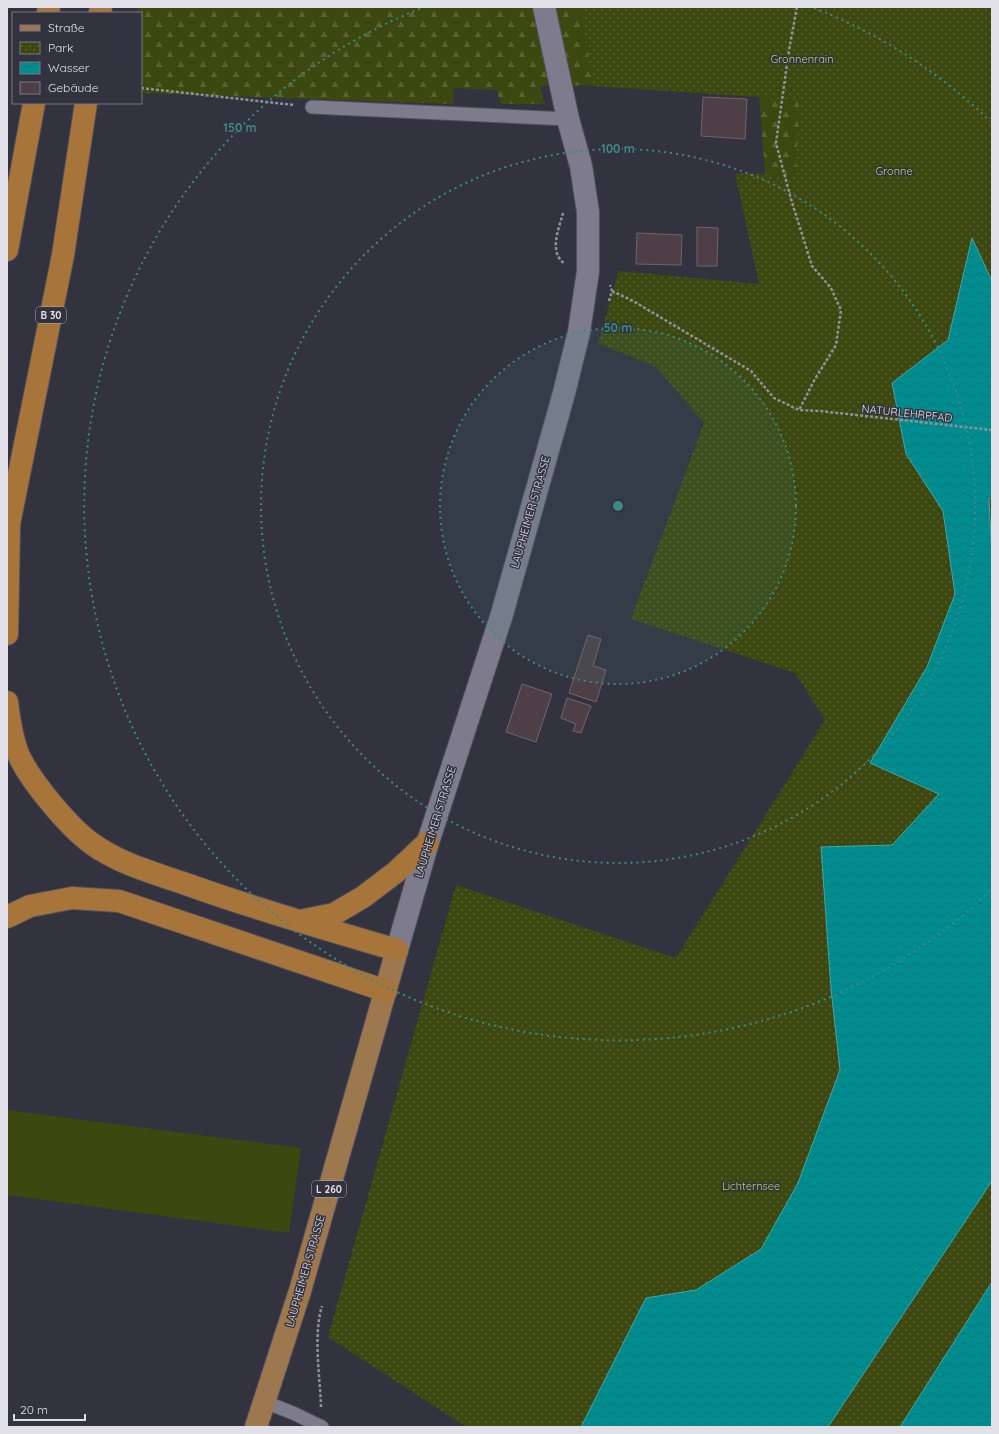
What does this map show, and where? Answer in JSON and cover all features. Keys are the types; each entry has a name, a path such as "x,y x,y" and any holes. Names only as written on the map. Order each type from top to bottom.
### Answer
{"highway":[{"path":"7,249 34,104"},
{"name":"B 30","path":"8,530 63,255 86,104"},
{"path":"7,634 8,530"},
{"path":"7,702 10,726 20,760 42,792 65,819 90,843 116,859 217,895 297,921 397,950"},
{"path":"297,921 334,914 363,897 396,872 428,842"},
{"path":"7,917 30,906 72,898 118,901 386,990"}],"main road":[{"name":"LAUPHEIMER STRASSE","path":"256,1427 300,1291 397,950"}],"street":[{"name":"LAUPHEIMER STRASSE","path":"397,950 428,842 502,614 578,339 588,271 588,212 581,166 568,119 544,7"}],"lane":[{"path":"312,107 568,119"},
{"path":"265,1402 322,1427"}],"path":[{"path":"607,305 612,291 633,301 752,371 774,398 799,410 815,379 836,345 841,310 831,288 812,266 790,199 776,143 789,50 797,7"},
{"path":"142,88 312,107"},
{"name":"NATURLEHRPFAD","path":"799,410 992,430"},
{"path":"322,1411 318,1348 319,1317 323,1302"}],"green space":[{"name":"Gronnenrain","path":"138,7 850,7 773,273 758,83 540,86 544,104 501,104 497,90 454,88 453,104 142,93 142,12 138,12"},
{"name":"Lichternsee","path":"581,7 992,7 992,1427 466,1427 328,1337 456,885 676,958 825,720 795,673 631,619 704,423 656,367 598,343 619,271 759,284 735,173 796,175 799,100 593,86"},
{"path":"7,1110 301,1148 289,1233 7,1195"}],"water":[{"path":"972,238 992,281 992,499 989,499 992,556 992,1181 828,1427 581,1427 646,1298 696,1290 761,1249 798,1183 840,1070 831,989 821,847 892,845 939,794 870,763 927,667 955,594 943,511 906,454 892,383 948,340"},
{"path":"992,1282 992,1427 900,1427"}],"building":[{"path":"703,97 747,99 745,139 701,136"},
{"path":"697,227 718,228 717,266 697,266"},
{"path":"637,233 682,235 681,265 636,264"},
{"path":"588,635 601,639 593,666 606,670 596,702 569,693"},
{"path":"522,684 552,694 536,742 506,732"},
{"path":"567,698 591,706 581,733 573,731 576,724 561,718"}],"park label":[{"name":"Gronne","path":"894,171"}]}
